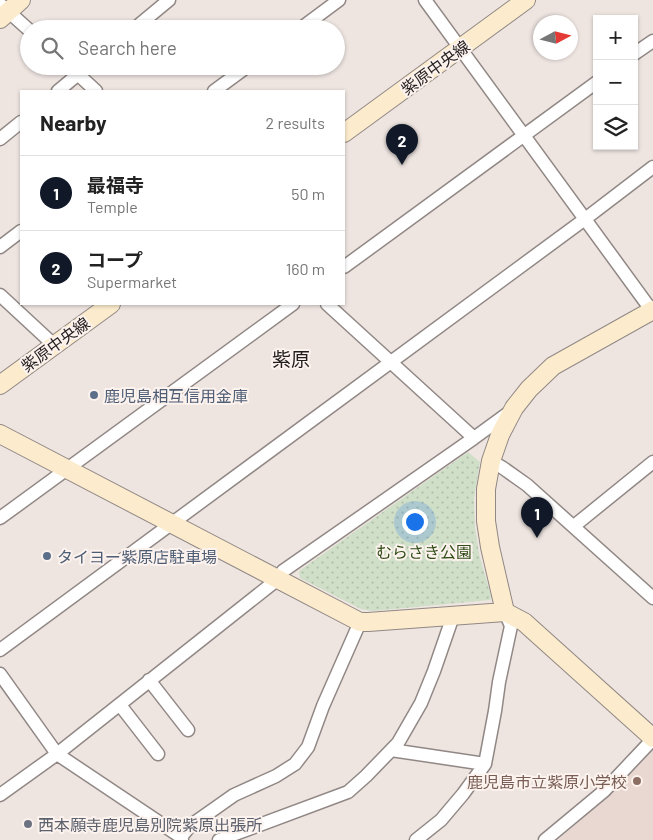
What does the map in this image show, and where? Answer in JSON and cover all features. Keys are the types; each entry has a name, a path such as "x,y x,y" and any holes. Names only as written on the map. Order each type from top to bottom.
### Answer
{"street":[{"path":"145,20 169,0"},
{"path":"312,20 339,0"},
{"path":"416,840 441,820 485,764 511,626 505,612 490,547 486,520 486,488 491,461 500,435 514,408 529,388 553,366 652,310 426,0"},
{"name":"紫原中央線","path":"345,132 526,0"},
{"path":"7,9 20,21"},
{"path":"638,51 653,41"},
{"path":"59,90 69,75"},
{"path":"78,75 95,90"},
{"path":"215,90 236,75"},
{"path":"345,266 593,85"},
{"path":"0,139 20,123"},
{"path":"0,650 653,167"},
{"path":"0,247 20,232"},
{"path":"0,295 54,345"},
{"name":"紫原中央線","path":"0,385 110,305"},
{"path":"0,518 292,305"},
{"path":"328,305 474,438"},
{"path":"0,794 57,754 120,705 278,579 283,571 514,408"},
{"path":"0,434 360,622 505,612 524,622 653,739 604,791 545,840"},
{"path":"491,461 528,485 650,591"},
{"path":"574,526 653,462"},
{"path":"219,840 348,792 398,743 421,703 453,616"},
{"path":"0,674 57,754 181,838 190,826 234,795 276,776 295,764 308,747 323,706 360,622"},
{"path":"149,680 188,730"},
{"path":"120,705 158,754"},
{"path":"391,750 485,764"}],"shaded area":[{"name":"鹿児島市立紫原小学校","path":"651,749 653,751 653,840 558,840 592,810"}],"green space":[{"name":"むらさき公園","path":"468,452 480,462 474,498 475,527 479,554 491,596 490,600 372,611 361,609 300,578 299,571"}],"place":[{"name":"コープ","path":"402,165"},
{"name":"鹿児島相互信用金庫","path":"94,395"},
{"name":"最福寺","path":"537,538"},
{"name":"タイヨー紫原店駐車場","path":"47,556"},
{"name":"鹿児島市立紫原小学校","path":"637,781"},
{"name":"西本願寺鹿児島別院紫原出張所","path":"28,824"}],"district":[{"name":"紫原","path":"291,358"}]}
